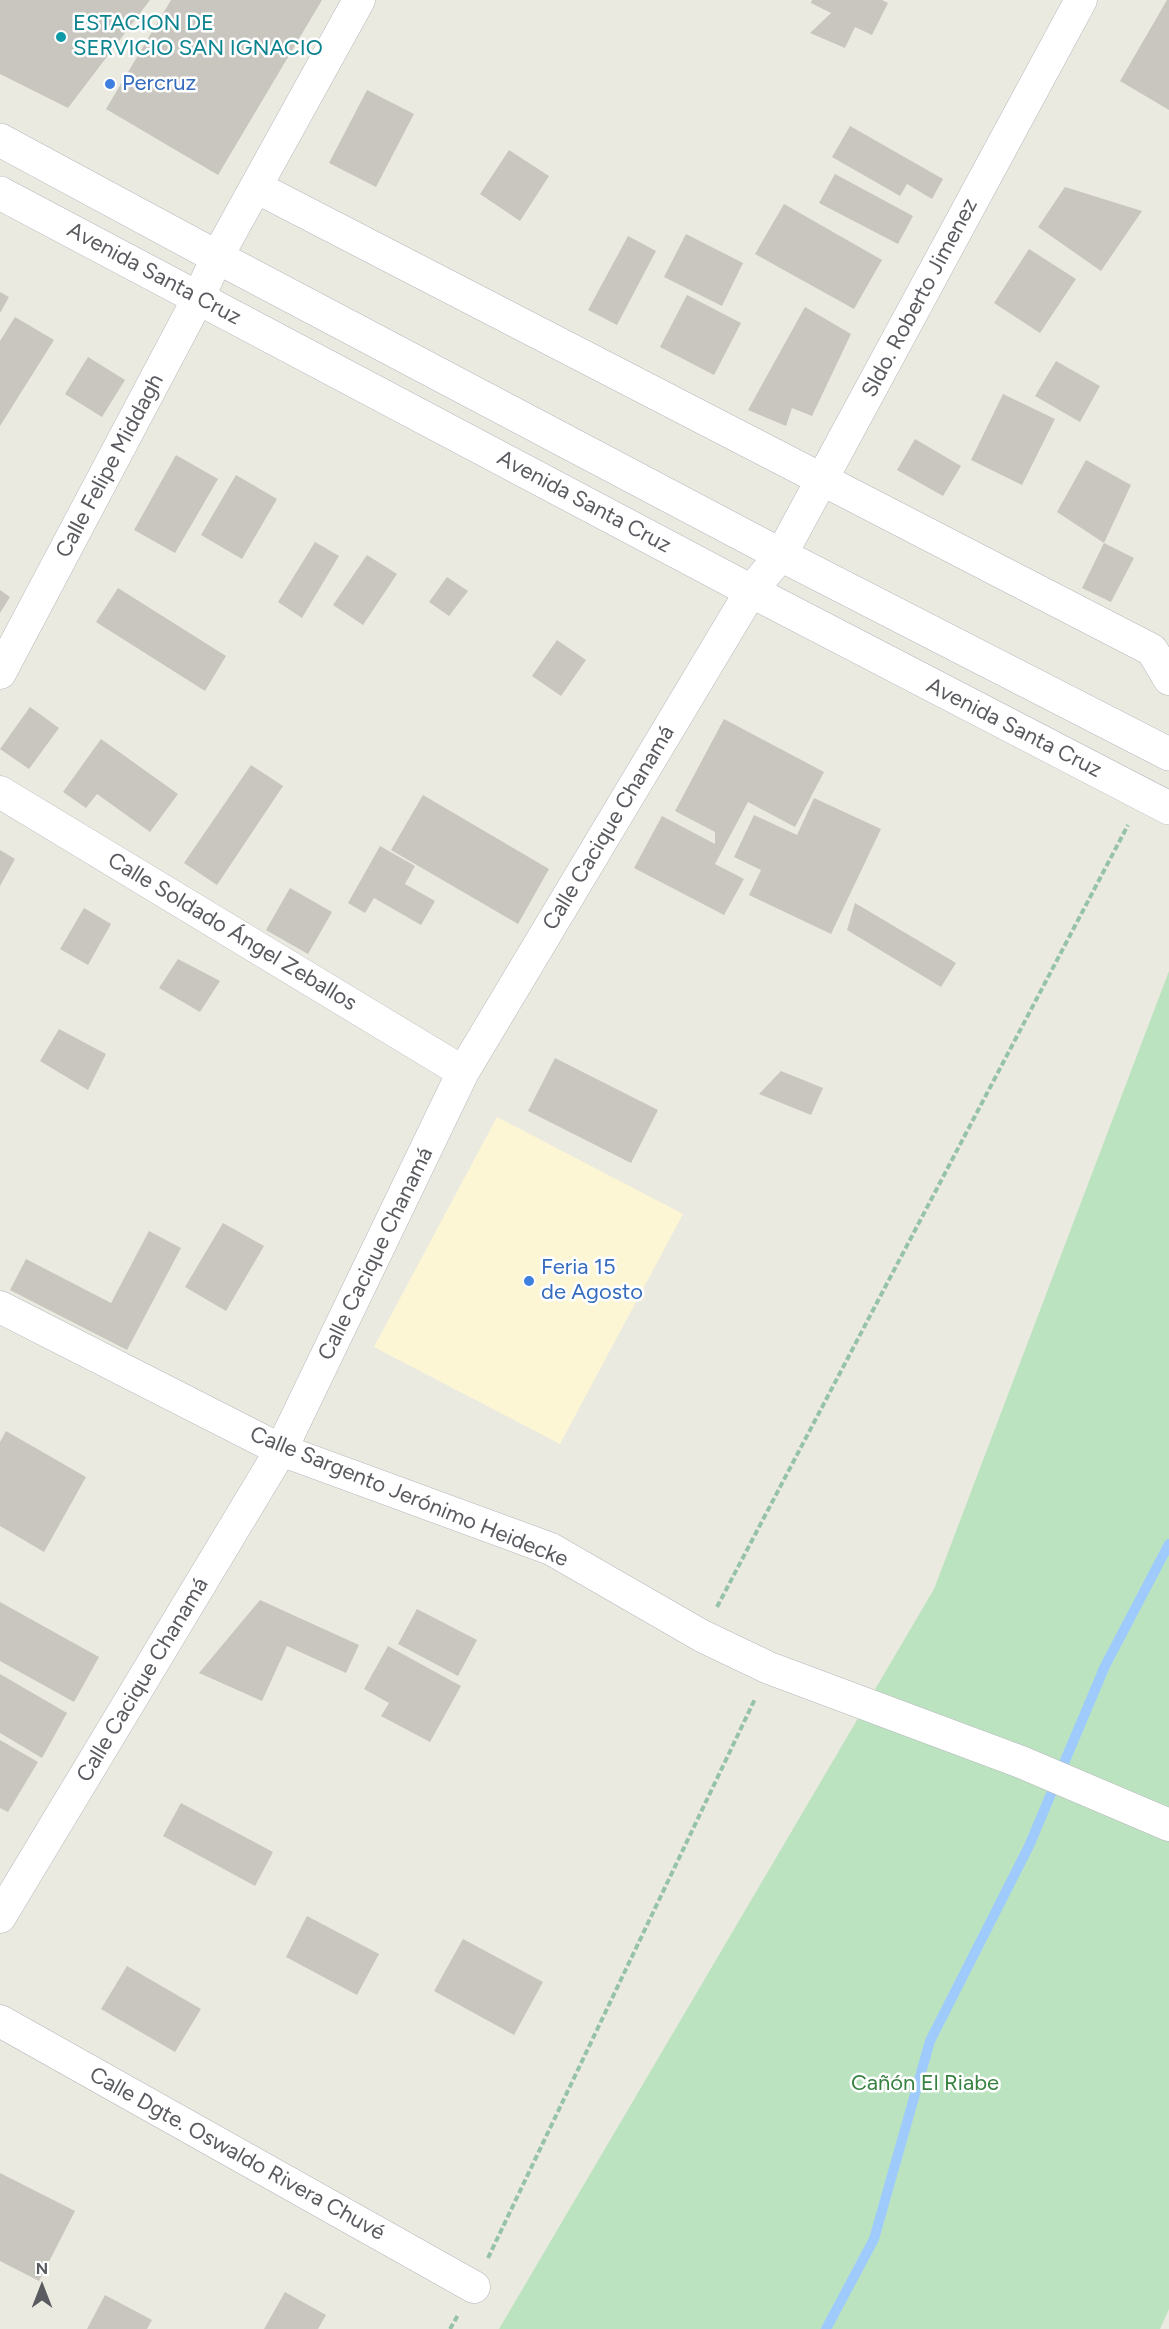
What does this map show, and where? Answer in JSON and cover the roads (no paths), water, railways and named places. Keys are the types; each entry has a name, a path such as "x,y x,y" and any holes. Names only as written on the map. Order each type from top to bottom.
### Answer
{"main road":[{"name":"Avenida Santa Cruz","path":"0,140 781,555 1169,754"},
{"name":"Avenida Santa Cruz","path":"0,193 751,591 1156,802"}],"street":[{"name":"Calle Felipe Middagh","path":"0,673 199,297 217,257 359,0"},
{"name":"Sldo. Roberto Jimenez","path":"751,591 781,555 1081,0"},
{"path":"256,187 1152,651 1169,679"},
{"name":"Calle Cacique Chanamá","path":"0,1917 281,1450 463,1072 751,591"},
{"name":"Calle Soldado Ángel Zeballos","path":"0,792 463,1072"},
{"name":"Calle Sargento Jerónimo Heidecke","path":"0,1307 281,1450 551,1549 702,1636 769,1668 1021,1762 1169,1825"},
{"name":"Calle Dgte. Oswaldo Rivera Chuvé","path":"0,2021 474,2287"}],"waterway":[{"path":"826,2329 874,2239 930,2041 1029,1846 1105,1666 1169,1544"}],"place":[{"name":"ESTACION DE SERVICIO SAN IGNACIO","path":"61,37"},
{"name":"Percruz","path":"110,84"},
{"name":"Feria 15 de Agosto","path":"529,1281"}],"park label":[{"name":"Cañón El Riabe","path":"925,2084"}]}
